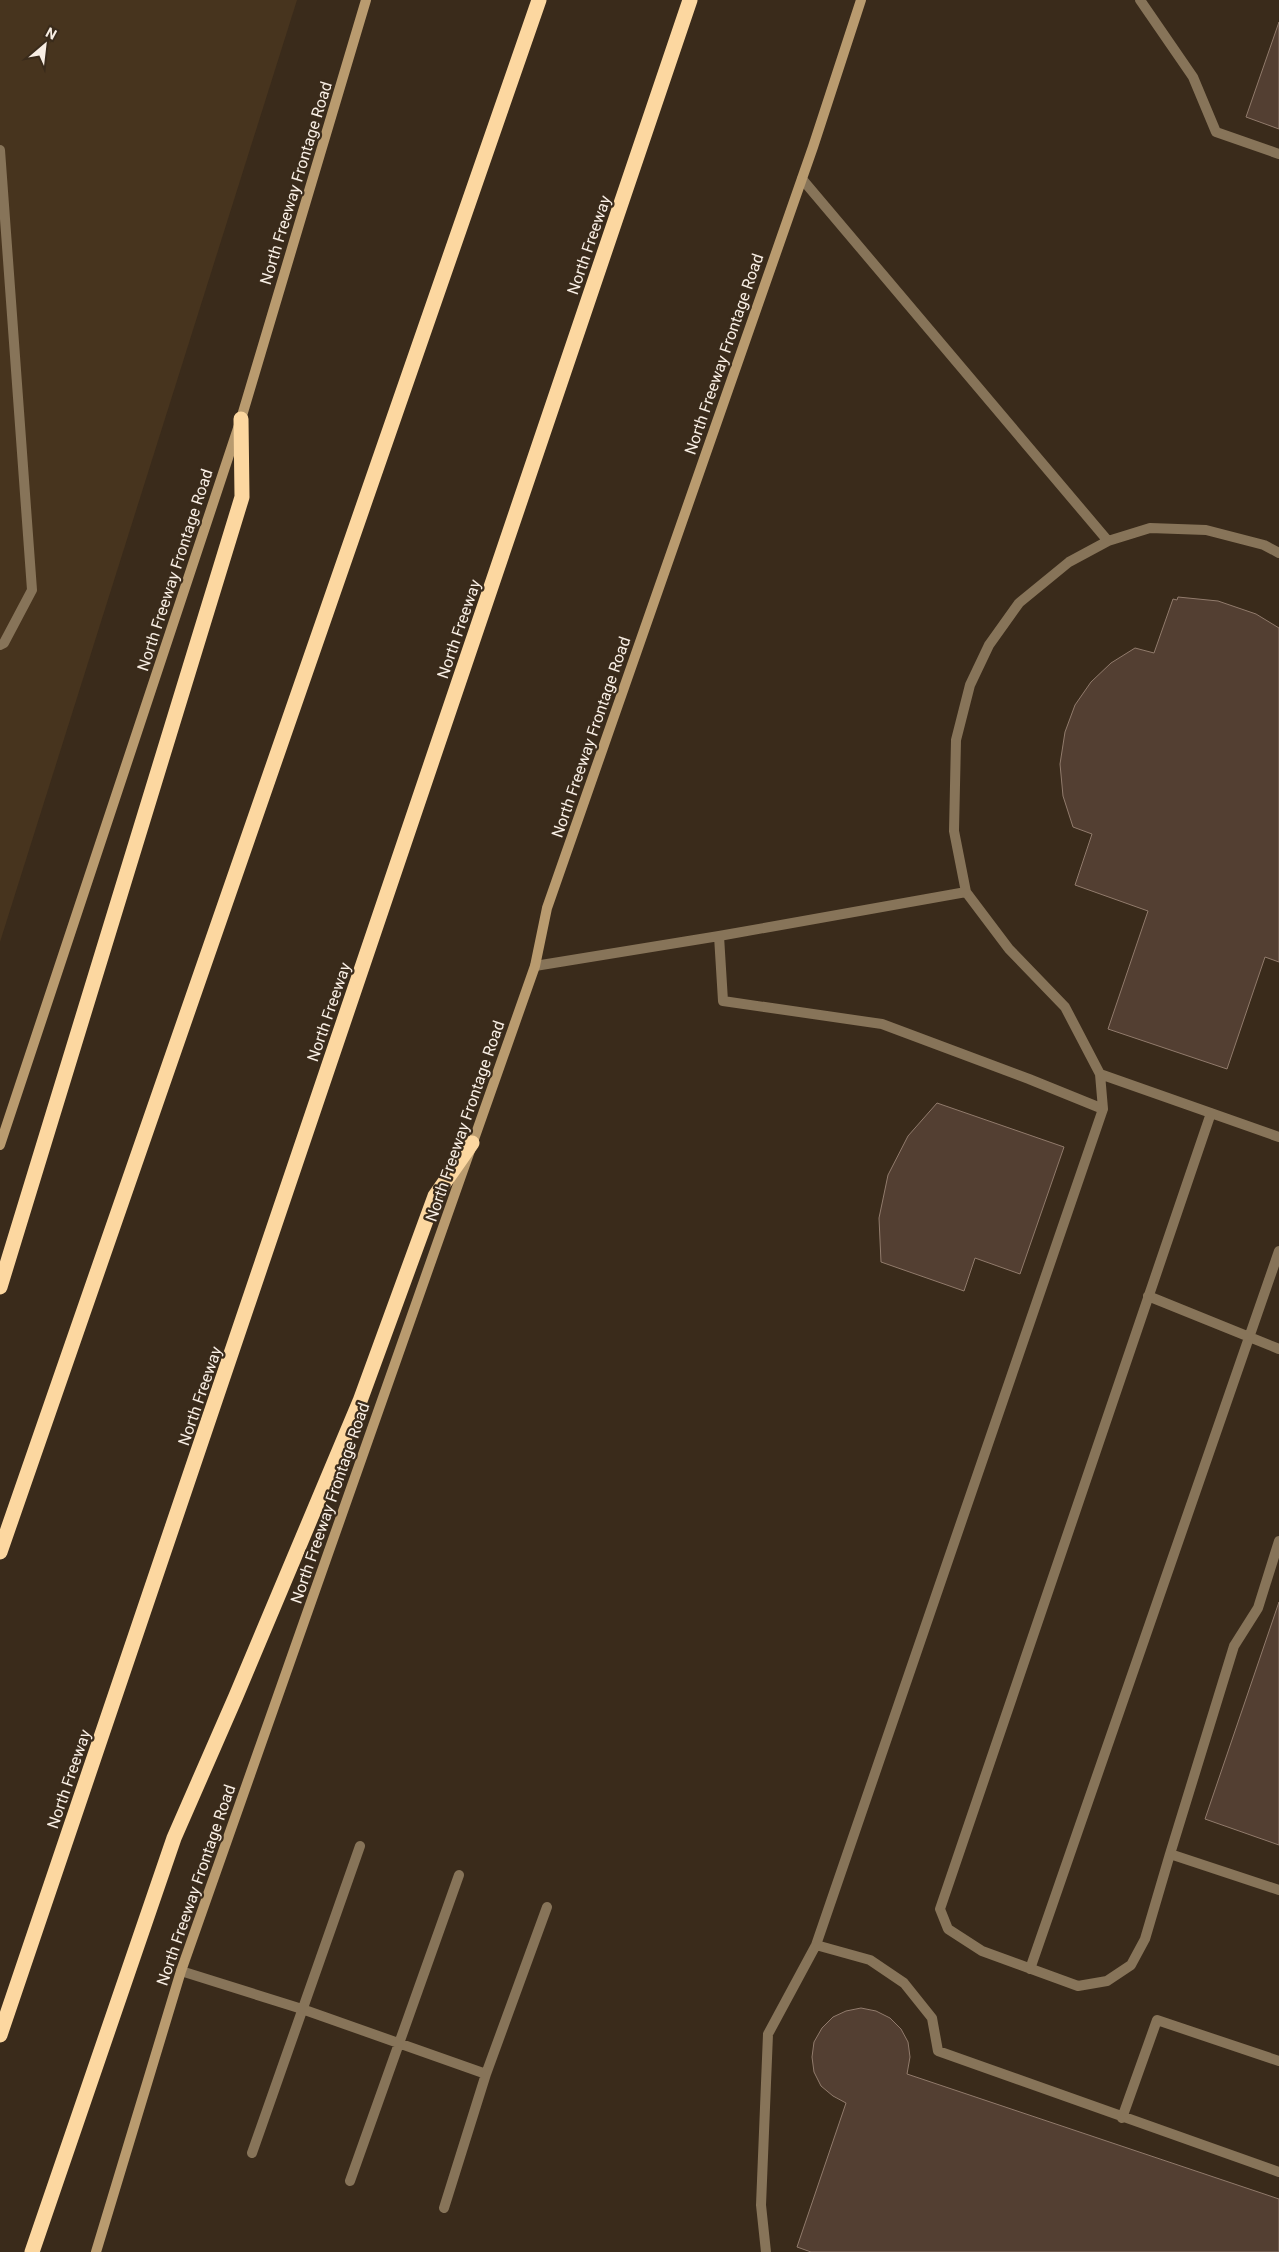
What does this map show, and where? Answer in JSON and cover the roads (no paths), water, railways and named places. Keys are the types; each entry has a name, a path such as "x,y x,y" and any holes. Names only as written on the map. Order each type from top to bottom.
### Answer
{"highway":[{"path":"0,1552 539,0"},
{"name":"North Freeway","path":"0,2035 690,0"},
{"path":"0,1287 242,497 241,419"},
{"path":"32,2252 174,1838 360,1401 435,1196 472,1143"}],"main road":[{"name":"North Freeway Frontage Road","path":"0,1145 241,419 366,0"},
{"name":"North Freeway Frontage Road","path":"96,2252 182,1970 535,966 547,908 802,179 861,0"}],"lane":[{"path":"1140,0 1193,77 1216,132 1279,154"},
{"path":"0,150 32,590 4,643 0,645"},
{"path":"802,179 1108,541"},
{"path":"766,2252 761,2205 768,2034 816,1944 1103,1109 1100,1074 1065,1007 1009,949 966,892 954,831 956,740 970,685 989,645 1019,603 1069,562 1108,541 1150,528 1206,530 1264,544 1279,553"},
{"path":"535,966 719,936 966,892"},
{"path":"719,936 724,1001 882,1024 1029,1078 1103,1109"},
{"path":"1100,1074 1279,1137"},
{"path":"1211,1113 940,1909 948,1930 982,1952 1078,1986 1107,1981 1131,1965 1145,1939 1234,1646 1258,1608 1279,1541"},
{"path":"1030,1969 1279,1251"},
{"path":"1148,1296 1279,1349"},
{"path":"252,2153 360,1846"},
{"path":"1170,1854 1279,1890"},
{"path":"350,2182 459,1875"},
{"path":"444,2208 486,2074 547,1907"},
{"path":"816,1944 870,1960 904,1983 932,2018 938,2051 1122,2118 1279,2172"},
{"path":"182,1970 302,2008 486,2074"},
{"path":"1122,2118 1157,2020 1279,2061"}]}
